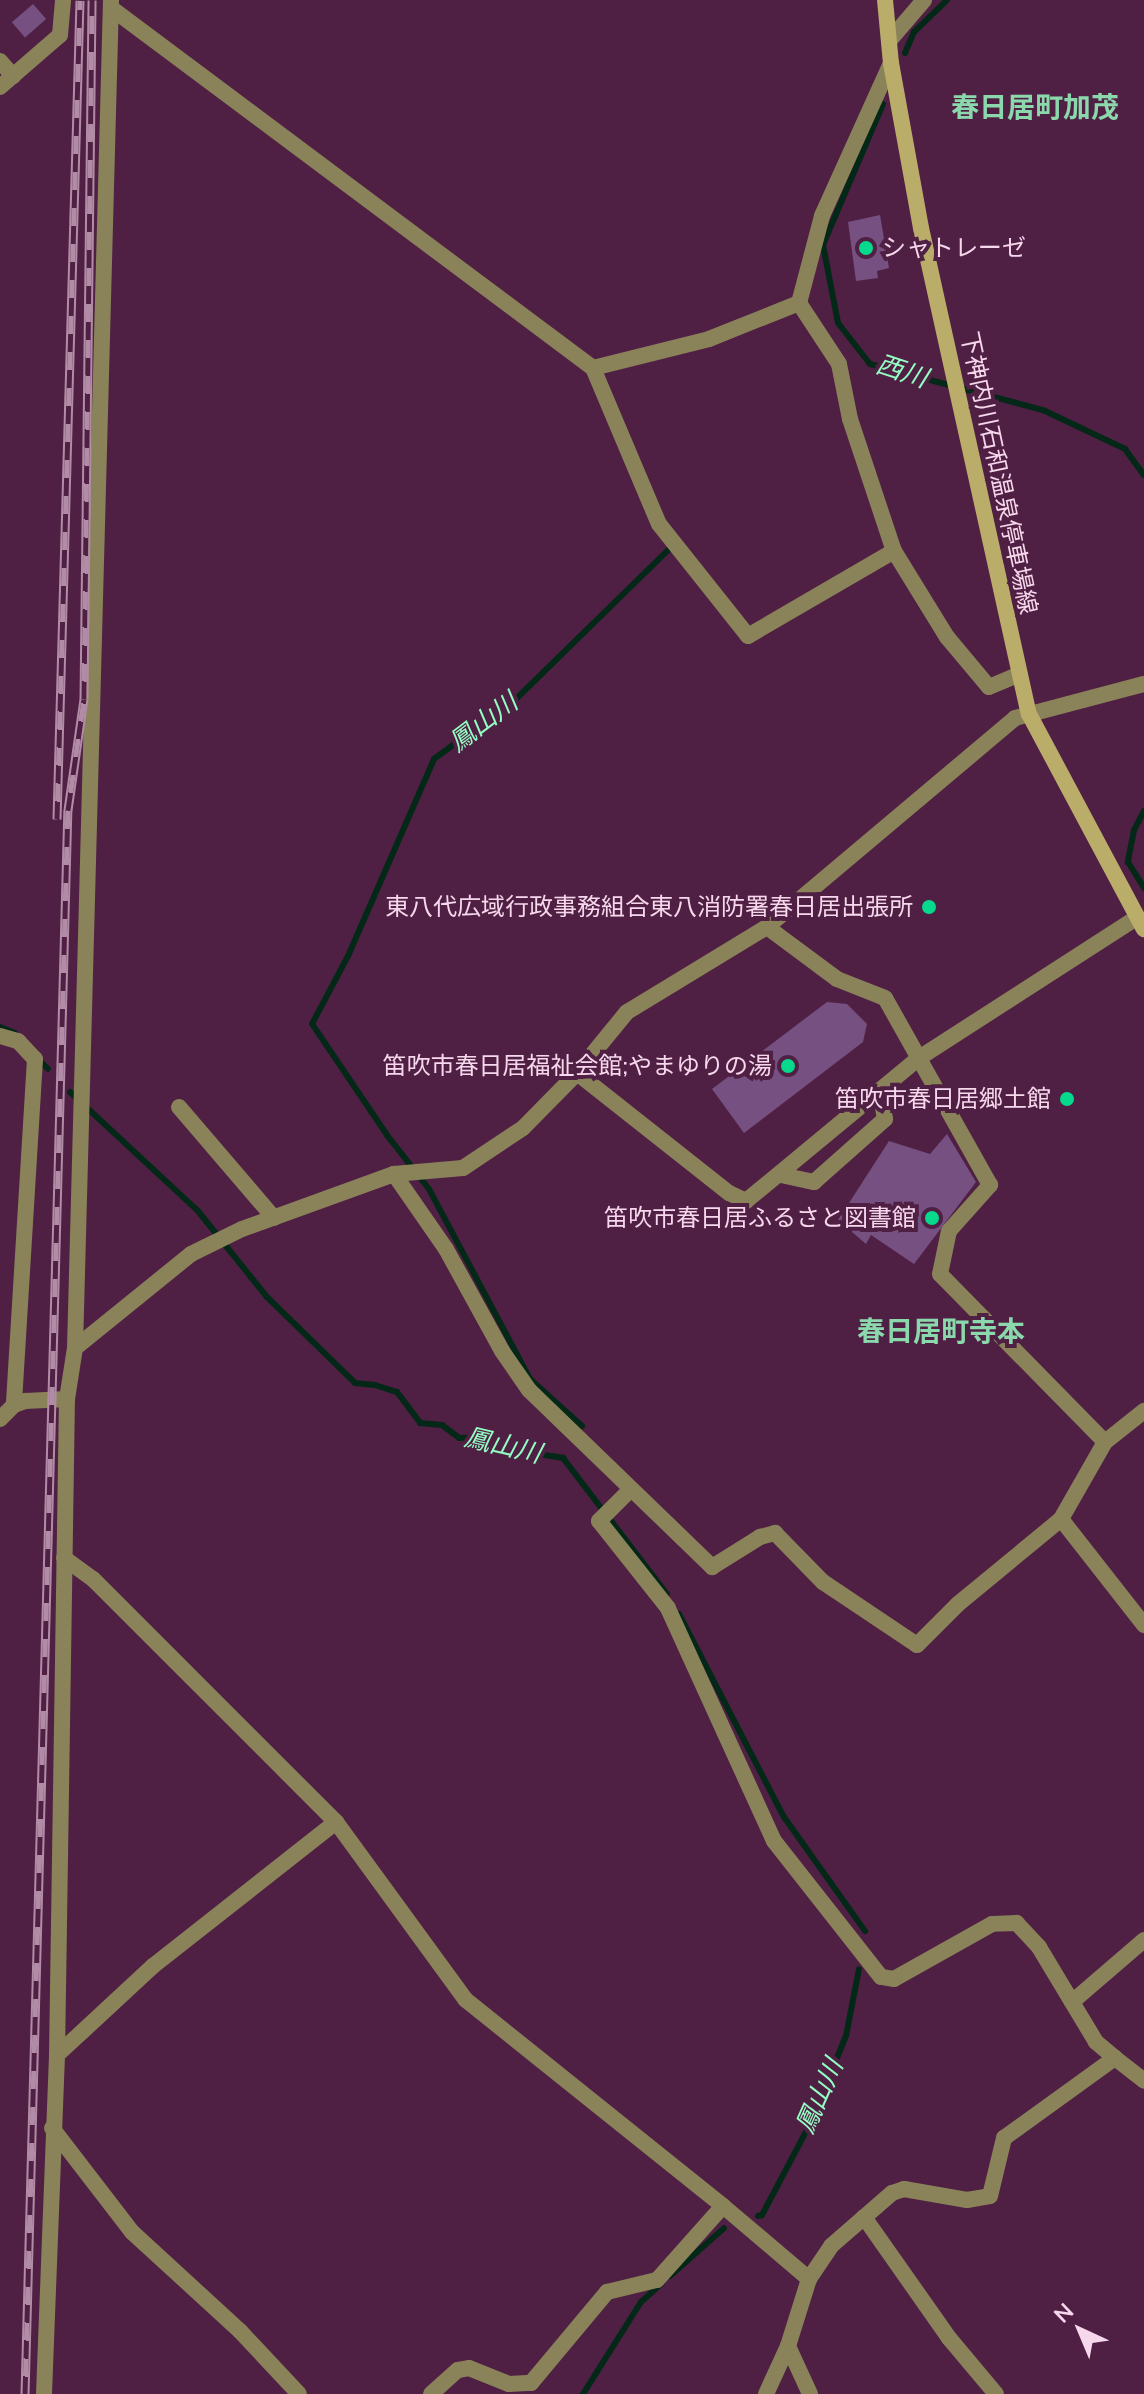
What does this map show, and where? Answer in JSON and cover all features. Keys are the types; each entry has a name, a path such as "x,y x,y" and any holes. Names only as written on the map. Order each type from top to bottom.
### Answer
{"main road":[{"name":"下神内川石和温泉停車場線","path":"885,0 891,63 953,373 1029,714 1140,924"}],"street":[{"path":"0,61 6,82 60,35 63,0"},
{"path":"889,41 924,0"},
{"path":"111,4 593,368 659,524 748,636 894,551"},
{"path":"44,2394 57,2055 67,1399 75,1348 111,4"},
{"path":"891,63 822,216 799,303 839,364 850,419 894,551 947,637 989,687 1019,674"},
{"path":"593,368 709,339 799,303"},
{"path":"75,1348 191,1254 274,1218 394,1174 463,1168 523,1128 577,1073 627,1012 767,927 1015,718 1144,684"},
{"path":"577,1073 729,1193 746,1201 919,1058 1140,924"},
{"path":"767,927 837,979 885,998 990,1185 949,1231 940,1274 1105,1442"},
{"path":"0,1036 18,1041 35,1059 20,1403"},
{"path":"781,1175 814,1182 885,1119 880,1091"},
{"path":"179,1107 274,1218"},
{"path":"394,1174 446,1249 502,1351 529,1390 625,1495 712,1567 760,1537 775,1533 823,1582 917,1645 958,1604 1061,1519 1105,1442 1144,1411"},
{"path":"0,1419 20,1403 67,1399"},
{"path":"625,1495 599,1521 668,1608 774,1841 881,1977 894,1979 992,1924 1017,1923 1039,1947 1096,2042 1144,2081"},
{"path":"1061,1519 1144,1625"},
{"path":"64,1558 93,1579 336,1822 466,2000 809,2279"},
{"path":"57,2055 153,1966 336,1822"},
{"path":"1072,2002 1144,1940"},
{"path":"766,2394 788,2346 809,2279 831,2246 892,2193 904,2189 967,2200 990,2196 1004,2138 1115,2058"},
{"path":"52,2128 132,2232 240,2331 299,2394"},
{"path":"431,2394 458,2370 469,2368 509,2384 531,2383 607,2292 657,2280 723,2206"},
{"path":"864,2217 949,2338 996,2394"},
{"path":"788,2346 810,2394"}],"building":[{"path":"33,4 46,19 25,37 12,22"},
{"path":"880,215 889,268 877,271 878,278 856,281 848,222"},
{"name":"笛吹市春日居福祉会館;やまゆりの湯","path":"827,1002 847,1004 867,1024 863,1042 744,1133 712,1089"},
{"path":"947,1134 976,1182 914,1264 871,1235 866,1244 838,1220 889,1141 930,1154"}],"waterway":[{"name":"西川","path":"905,53 914,32 947,0"},
{"name":"西川","path":"883,104 823,245 838,323 870,364 1043,410 1125,449 1144,475"},
{"name":"鳳山川","path":"582,1426 530,1379 429,1189 387,1135 312,1024 348,956 434,759 517,698 674,544"},
{"name":"西川","path":"1144,811 1134,830 1128,862 1144,888"},
{"name":"鳳山川","path":"0,1027 15,1033"},
{"name":"鳳山川","path":"38,1059 48,1069"},
{"name":"鳳山川","path":"70,1092 198,1211 267,1297 355,1383 397,1392 420,1423 442,1425 459,1438 488,1437 520,1451 563,1458 667,1594"},
{"name":"鳳山川","path":"679,1614 784,1817 865,1931"},
{"name":"鳳山川","path":"758,2216 762,2215 809,2126 846,2036 859,1969"},
{"name":"鳳山川","path":"670,2276 724,2228"},
{"name":"鳳山川","path":"583,2394 641,2302 662,2283"}],"railway":[{"path":"57,819 80,0"},
{"path":"25,2394 68,810 84,699 92,0"}],"place":[{"name":"シャトレーゼ","path":"866,248"},
{"name":"東八代広域行政事務組合東八消防署春日居出張所","path":"929,907"},
{"name":"笛吹市春日居福祉会館;やまゆりの湯","path":"788,1066"},
{"name":"笛吹市春日居郷土館","path":"1067,1099"},
{"name":"笛吹市春日居ふるさと図書館","path":"932,1218"}],"district":[{"name":"春日居町加茂","path":"1035,107"},
{"name":"春日居町寺本","path":"941,1331"}]}
